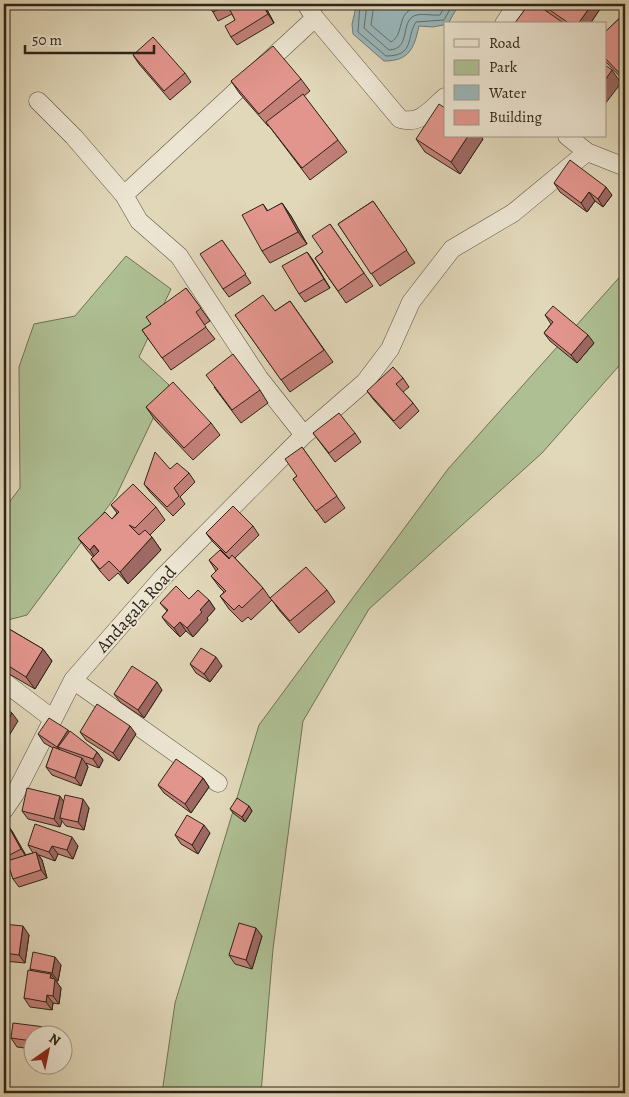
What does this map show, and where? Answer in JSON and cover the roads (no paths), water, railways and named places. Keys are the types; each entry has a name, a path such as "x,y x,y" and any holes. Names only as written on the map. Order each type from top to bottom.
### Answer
{"street":[{"path":"505,22 517,4"},
{"path":"124,194 311,11 400,119 410,122 419,120 444,98"},
{"path":"38,102 74,137 124,194 139,221 179,256 259,378 304,435"},
{"path":"570,138 587,152 625,167"},
{"name":"Andagala Road","path":"4,810 15,794 73,680 163,577 304,435 365,382 390,349 411,302 452,249 513,214 587,152"},
{"path":"73,680 218,783"},
{"path":"4,682 53,719"}],"water":[{"path":"353,4 459,4 449,22 444,22 444,25 433,27 419,26 415,41 405,56 399,59 384,61 353,34 352,24 356,7"}]}
